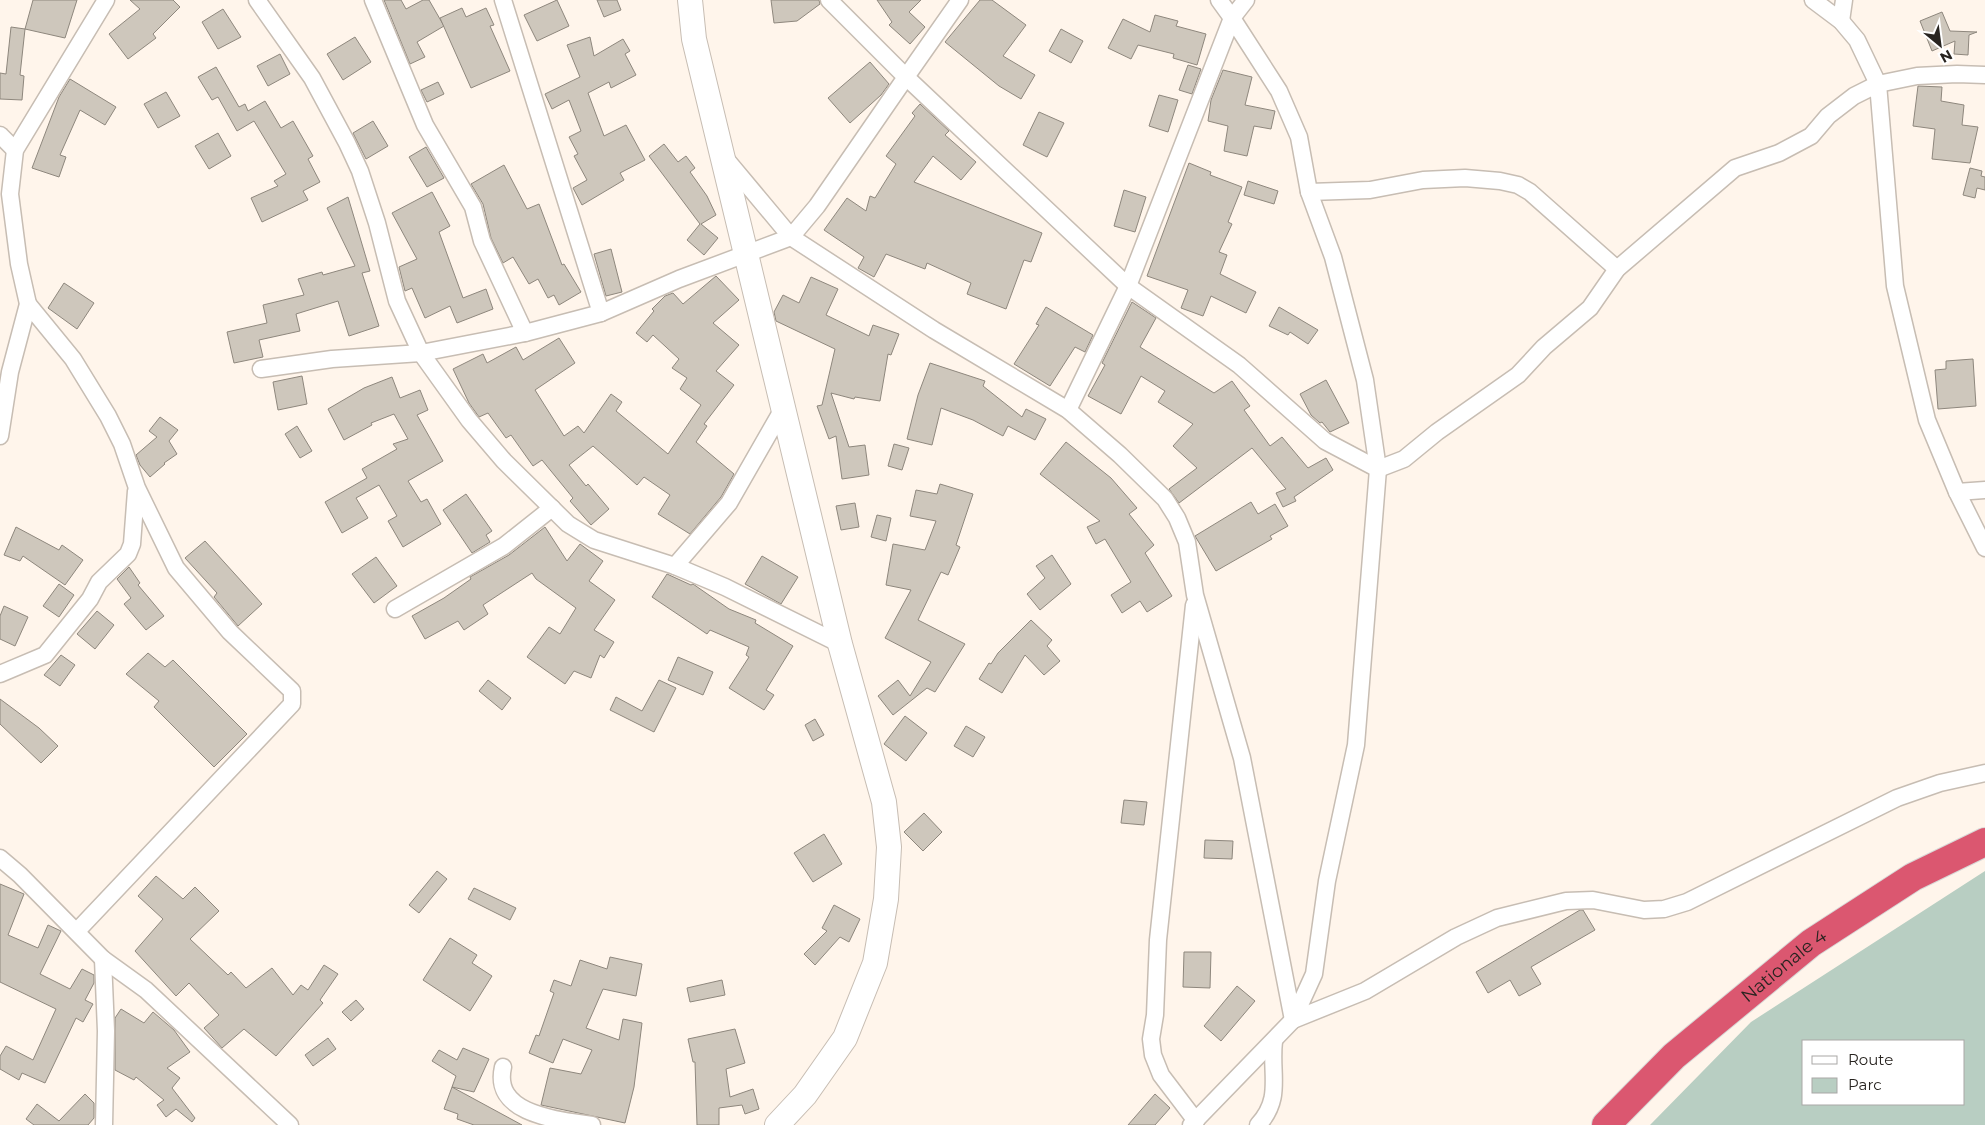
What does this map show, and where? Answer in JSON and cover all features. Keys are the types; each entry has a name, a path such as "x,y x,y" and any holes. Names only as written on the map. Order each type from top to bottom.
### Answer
{"highway":[{"name":"Nationale 4","path":"1606,1125 1674,1056 1811,942 1913,877 1985,842"}],"main road":[{"path":"690,0 694,39 840,644 884,802 889,847 886,899 875,963 845,1038 805,1095 777,1125"}],"street":[{"path":"77,931 292,704 294,696 285,684 230,632 176,568 137,488 122,444 108,416 73,359 28,304 5,195 15,150 106,0"},
{"path":"257,0 312,78 347,142 360,171 377,223 397,301 421,353 469,420 504,461 568,524 594,540 675,566 725,587 840,644"},
{"path":"373,0 425,125 473,207 482,240 525,333"},
{"path":"503,0 602,314"},
{"path":"829,0 906,77 1128,286 1239,365 1325,442 1378,469 1404,459 1437,432 1518,375 1544,347 1590,308 1617,269 1735,168 1780,153 1812,136 1828,116 1854,96 1878,84 1917,76 1985,75"},
{"path":"261,369 332,359 421,353 525,333 602,314 680,280 791,237 817,206 960,0"},
{"path":"1195,595 1158,940 1155,1014 1151,1039 1154,1055 1162,1075 1194,1123 1292,1020 1314,974 1327,881 1356,745 1378,469 1365,380 1333,257 1309,192 1299,136 1279,91 1219,0"},
{"path":"1068,410 1128,286 1232,18 1246,0"},
{"path":"1813,0 1840,21 1856,40 1878,84 1895,286 1927,420 1957,492 1985,548"},
{"path":"1840,21 1844,0"},
{"path":"0,135 15,150"},
{"path":"723,156 791,237 934,330 1068,410 1120,455 1165,499 1178,518 1187,542 1195,595 1242,758 1292,1020"},
{"path":"1309,192 1370,190 1423,180 1465,178 1518,185 1530,192 1617,269"},
{"path":"0,436 5,372 28,304"},
{"path":"675,566 729,503 784,406"},
{"path":"0,674 45,655 90,599 99,582 128,554 132,544 137,488"},
{"path":"1957,492 1985,490"},
{"path":"396,609 504,546 533,525 552,508"},
{"path":"1292,1020 1365,991 1456,937 1497,918 1566,901 1593,900 1644,910 1664,908 1687,902 1897,798 1940,783 1985,773"},
{"path":"0,858 77,931 103,959 146,990 290,1125"},
{"path":"103,959 106,1031 104,1125"},
{"path":"1258,1125 1271,1109 1274,1095 1274,1041"},
{"path":"503,1068 500,1086 525,1111 592,1125"}],"green space":[{"path":"1985,871 1985,1125 1650,1125 1751,1022"}],"building":[{"path":"33,0 77,0 65,38 25,29"},
{"path":"130,0 173,0 180,7 153,34 156,38 128,59 109,34 140,9"},
{"path":"384,0 401,0 406,9 423,0 429,0 444,26 417,42 425,57 410,64"},
{"path":"557,0 569,26 537,41 524,15"},
{"path":"597,0 617,0 621,10 604,17"},
{"path":"771,0 819,0 820,4 797,21 774,23"},
{"path":"877,0 921,0 909,12 925,27 910,44 889,25 892,22"},
{"path":"980,0 992,0 1026,25 1003,56 1035,75 1021,99 999,86 945,42"},
{"path":"462,8 466,17 486,8 494,25 490,26 510,71 471,88 440,18"},
{"path":"223,9 241,37 218,49 202,22"},
{"path":"1942,12 1950,31 1977,32 1969,35 1968,55 1954,54 1955,41 1932,51 1920,21"},
{"path":"1155,15 1178,21 1176,26 1206,34 1197,65 1173,58 1174,54 1138,45 1131,59 1108,48 1123,19 1150,32"},
{"path":"11,27 25,29 20,75 24,76 22,100 0,99 0,73 6,74"},
{"path":"1061,29 1083,41 1071,63 1049,51"},
{"path":"355,37 371,62 343,80 327,54"},
{"path":"590,37 594,56 623,39 630,51 625,54 636,75 611,88 609,82 588,93 604,136 626,125 645,160 620,173 624,180 582,205 573,188 587,180 574,156 578,154 569,137 581,131 569,100 552,109 545,94 580,77 567,45"},
{"path":"280,54 290,74 268,86 257,66"},
{"path":"870,62 889,84 881,95 850,123 828,98"},
{"path":"1188,65 1201,69 1192,94 1179,90"},
{"path":"216,67 239,107 245,104 248,111 265,101 281,128 293,121 313,156 308,159 320,182 303,191 308,200 262,222 251,198 278,186 274,181 286,174 254,121 237,131 218,97 212,100 198,77"},
{"path":"1223,70 1252,77 1245,105 1275,111 1271,129 1254,126 1247,156 1224,151 1228,126 1208,121 1211,100"},
{"path":"70,79 116,107 105,125 80,110 60,155 66,157 59,177 32,168 59,97"},
{"path":"438,82 444,94 427,102 421,90"},
{"path":"1918,86 1942,87 1941,101 1964,105 1962,125 1978,127 1970,163 1932,159 1935,129 1913,126"},
{"path":"166,92 180,116 158,128 144,104"},
{"path":"1159,95 1178,100 1168,132 1149,126"},
{"path":"920,104 949,131 945,135 976,162 961,180 933,156 914,182 1042,233 1031,262 1024,260 1006,309 967,294 971,283 927,263 925,269 886,254 874,277 858,268 864,257 824,230 847,198 866,211 870,196 875,198 896,164 886,156 915,116 912,113"},
{"path":"1039,112 1064,123 1047,157 1023,145"},
{"path":"373,121 388,146 366,159 353,133"},
{"path":"218,133 231,156 209,169 195,146"},
{"path":"664,144 678,162 686,156 695,168 690,172 707,196 716,215 701,224 718,238 704,255 687,240 700,224 649,156"},
{"path":"426,147 444,178 427,187 409,157"},
{"path":"1189,163 1211,172 1210,175 1242,187 1228,222 1232,224 1219,252 1227,255 1220,274 1256,292 1246,313 1211,296 1203,316 1181,308 1188,290 1147,276"},
{"path":"504,165 527,209 539,204 562,265 564,264 581,292 559,305 554,295 548,298 538,279 529,284 513,257 503,263 491,238 483,204 471,184"},
{"path":"1970,168 1982,171 1981,176 1985,177 1985,190 1977,188 1975,198 1963,195"},
{"path":"1248,181 1278,191 1274,204 1244,195"},
{"path":"1124,190 1146,197 1135,232 1114,226"},
{"path":"432,192 450,226 439,232 463,298 486,289 493,309 457,323 450,306 425,318 412,288 405,291 399,267 417,259 392,213"},
{"path":"348,197 370,271 362,273 379,326 349,336 338,301 296,314 300,331 259,340 263,357 234,363 227,332 267,323 263,305 304,295 298,279 322,272 323,275 355,266 327,208"},
{"path":"611,249 622,292 606,296 594,254"},
{"path":"716,276 739,300 713,323 739,345 716,371 734,385 704,424 707,426 696,442 734,474 721,497 690,534 658,514 670,495 644,477 637,485 593,446 569,465 586,486 588,484 609,509 591,525 570,501 573,498 542,460 533,466 511,435 506,438 488,413 479,417 469,403 453,369 483,354 487,363 516,347 523,360 559,338 575,363 535,390 564,436 578,426 584,433 611,394 622,402 616,411 668,454 701,405 680,389 687,378 672,368 679,359 653,335 647,342 636,333 654,311 652,309 665,296 673,293 683,304"},
{"path":"811,277 838,289 826,315 869,336 873,325 899,334 891,355 888,354 880,401 855,397 854,399 831,393 849,447 865,445 869,475 842,479 836,436 829,439 817,406 822,405 835,349 776,321 774,312 783,295 799,303"},
{"path":"64,283 94,303 77,329 48,308"},
{"path":"1132,302 1156,318 1140,347 1214,393 1232,381 1250,406 1244,410 1270,446 1282,437 1308,468 1326,458 1333,470 1294,497 1296,501 1283,507 1276,493 1286,489 1252,448 1179,503 1169,489 1197,468 1173,446 1193,424 1158,402 1165,391 1141,376 1121,414 1088,396 1105,365 1102,363"},
{"path":"1046,307 1093,335 1085,352 1075,347 1050,386 1014,364 1039,325 1036,324"},
{"path":"1279,307 1318,330 1308,344 1290,332 1288,335 1269,326"},
{"path":"1973,359 1976,406 1938,409 1935,370 1946,369 1946,361"},
{"path":"930,363 985,381 983,386 1022,417 1026,409 1046,419 1035,440 1008,426 1003,436 973,420 941,408 932,445 907,439 918,395"},
{"path":"302,376 307,404 278,410 273,382"},
{"path":"392,377 400,398 420,390 428,410 417,415 443,461 408,481 421,502 427,499 441,524 403,547 388,521 397,516 379,485 356,498 368,518 342,533 325,502 367,478 362,469 397,449 393,444 408,439 394,414 371,423 372,425 344,440 328,409 364,388"},
{"path":"1326,380 1349,423 1330,432 1322,422 1320,423 1311,415 1300,394"},
{"path":"160,417 178,430 169,441 177,454 164,463 150,477 140,465 136,455 157,437 149,431"},
{"path":"297,426 312,451 300,458 285,434"},
{"path":"1066,442 1111,478 1137,508 1129,514 1154,545 1145,553 1172,596 1147,612 1140,601 1122,613 1111,595 1131,582 1105,539 1096,544 1087,527 1100,521 1040,474"},
{"path":"894,444 909,448 902,470 888,466"},
{"path":"940,484 973,494 956,545 960,547 948,575 941,572 918,620 965,644 935,692 927,688 893,715 878,696 898,680 910,696 931,662 885,638 911,590 886,585 893,544 925,550 936,521 910,516 916,490 937,494"},
{"path":"466,494 492,531 486,535 490,542 472,553 443,510"},
{"path":"1251,502 1258,514 1275,504 1288,526 1270,536 1272,539 1216,571 1195,536"},
{"path":"855,503 859,527 841,530 836,506"},
{"path":"877,515 891,518 886,541 871,537"},
{"path":"16,527 59,550 62,545 83,560 65,585 23,556 20,561 4,555"},
{"path":"545,527 567,561 580,544 603,561 589,581 615,600 594,630 614,642 604,658 600,655 591,678 574,671 565,684 527,657 549,627 560,634 576,608 536,579 532,573 483,605 488,614 464,630 458,621 425,639 412,616 444,598 471,579 470,577 509,555"},
{"path":"205,541 262,604 238,626 214,597 217,593 185,558"},
{"path":"1052,555 1071,584 1040,610 1027,594 1045,578 1036,566"},
{"path":"762,556 798,577 781,604 745,584"},
{"path":"376,557 397,586 374,603 352,574"},
{"path":"129,567 140,583 138,585 164,616 146,630 124,604 131,598 117,579"},
{"path":"667,574 691,585 693,584 729,609 756,620 755,623 793,646 766,690 774,695 764,710 729,688 749,657 746,655 749,647 710,630 707,634 652,597"},
{"path":"59,584 74,595 59,617 43,606"},
{"path":"4,606 28,617 15,646 0,639 0,616"},
{"path":"97,611 114,625 95,649 77,634"},
{"path":"1031,620 1052,640 1047,646 1060,661 1044,675 1025,655 1002,693 979,679 989,663 991,664 998,653"},
{"path":"148,653 165,667 173,660 247,734 214,767 154,707 159,701 126,674"},
{"path":"61,655 75,665 60,686 44,675"},
{"path":"678,657 713,672 703,695 668,680"},
{"path":"488,680 511,698 502,710 479,691"},
{"path":"659,680 676,688 654,732 610,710 616,697 642,711"},
{"path":"0,699 39,728 58,746 41,763 0,724"},
{"path":"905,716 927,733 906,761 884,744"},
{"path":"815,719 824,735 813,741 805,725"},
{"path":"966,726 985,737 973,757 954,746"},
{"path":"1124,800 1147,802 1144,825 1121,823"},
{"path":"924,813 942,832 923,851 904,832"},
{"path":"824,834 842,864 813,882 794,853"},
{"path":"1205,840 1233,841 1232,859 1204,858"},
{"path":"437,871 447,879 419,913 409,905"},
{"path":"156,876 183,899 195,887 219,911 190,939 228,975 231,972 246,988 272,968 293,995 301,985 308,990 324,965 338,974 320,1000 323,1003 276,1056 244,1029 222,1048 204,1028 219,1015 189,983 176,996 135,951 163,919 138,896"},
{"path":"0,884 24,894 8,935 38,948 48,925 61,931 40,974 70,989 82,969 94,975 94,983 85,1000 93,1004 83,1022 76,1018 45,1083 22,1073 19,1080 0,1069 0,1056 6,1046 33,1060 56,1009 0,982"},
{"path":"474,888 516,908 510,920 468,899"},
{"path":"834,905 860,919 849,942 840,937 815,965 804,954 827,931 822,928"},
{"path":"1580,910 1583,910 1595,930 1531,967 1541,984 1519,996 1510,980 1488,993 1476,972"},
{"path":"450,938 477,955 472,963 492,976 470,1011 423,980"},
{"path":"1184,952 1211,952 1210,988 1183,987"},
{"path":"610,957 642,964 636,996 603,989 586,1028 619,1040 623,1019 642,1023 634,1087 625,1123 541,1105 550,1068 581,1074 592,1050 563,1039 553,1063 529,1053 536,1035 539,1036 554,993 550,991 554,980 571,986 580,960 607,969"},
{"path":"722,980 725,995 690,1002 687,988"},
{"path":"1237,986 1255,1001 1221,1041 1204,1026"},
{"path":"356,1000 364,1009 351,1021 342,1012"},
{"path":"121,1009 144,1023 153,1012 174,1030 190,1052 167,1068 180,1078 172,1088 195,1118 192,1122 176,1109 166,1117 157,1105 164,1100 136,1077 134,1080 115,1070 115,1018"},
{"path":"735,1029 745,1063 726,1069 730,1097 753,1089 759,1109 745,1114 742,1105 719,1108 719,1125 697,1125 695,1062 693,1062 688,1039"},
{"path":"328,1038 336,1049 313,1066 305,1055"},
{"path":"463,1048 489,1059 474,1092 452,1087 456,1076 432,1061 439,1050 457,1060"},
{"path":"452,1087 522,1125 474,1125 457,1119 458,1114 444,1109"},
{"path":"85,1094 94,1103 94,1118 88,1125 34,1125 26,1119 37,1104 59,1121"},
{"path":"1155,1094 1170,1108 1155,1125 1128,1125"}]}
